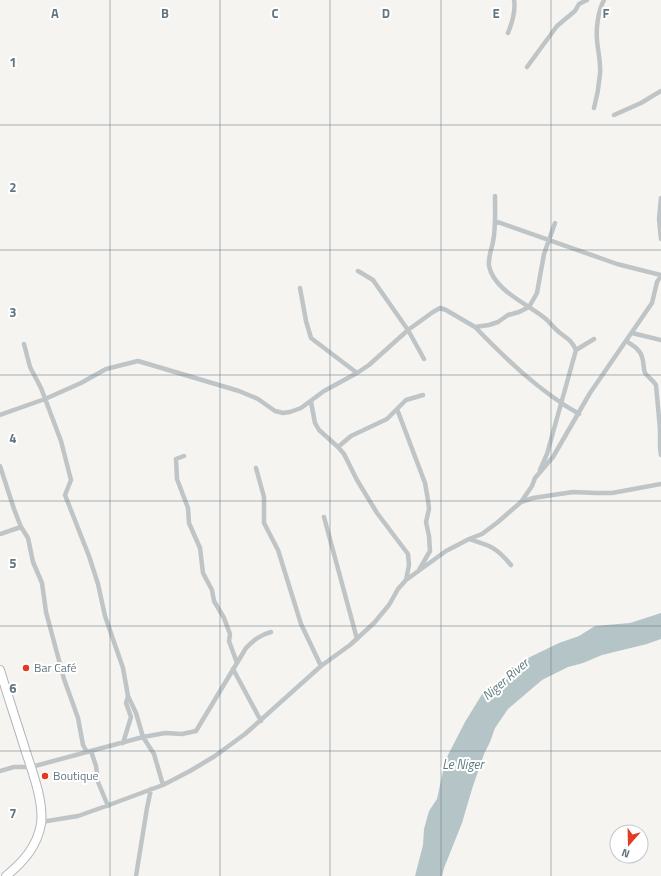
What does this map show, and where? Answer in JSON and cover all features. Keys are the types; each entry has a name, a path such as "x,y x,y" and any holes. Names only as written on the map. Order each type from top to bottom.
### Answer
{"highway":[{"path":"0,670 2,683 38,792 41,822 37,837 30,852 20,864 6,876"}],"street":[{"path":"508,33 512,23 515,6 514,0"},
{"path":"527,67 557,26 575,11 579,4 587,0"},
{"path":"594,108 598,96 600,74 597,28 604,0"},
{"path":"614,115 641,103 661,91"},
{"path":"495,196 493,242 489,256 489,267 492,275 512,297 530,307 571,341 576,350"},
{"path":"661,198 659,219 661,239"},
{"path":"495,221 617,264 661,275 652,303 590,394 553,458 535,478"},
{"path":"475,327 494,324 508,315 530,307 537,293 544,254 555,223"},
{"path":"358,272 373,280 408,330 424,360"},
{"path":"300,288 306,321 311,338 357,373"},
{"path":"0,415 45,399 81,383 106,369 138,361 239,391 258,399 275,411 283,413 290,412 301,408 324,391 369,365 408,330 440,308 475,327 509,362 561,404 579,414"},
{"path":"632,333 661,340"},
{"path":"41,822 78,816 108,806 163,784 190,771 215,756 245,734 321,666 357,639 374,623 389,605 398,589 406,580 446,551 482,534 498,522 520,502 540,472 547,454 576,350 594,339"},
{"path":"626,341 638,350 643,357 643,368 646,375 652,379 656,385 661,454"},
{"path":"24,344 30,367 41,388 61,441 71,480 65,495 98,584 104,611 122,668 128,696 136,713 143,737 154,754 163,784"},
{"path":"338,447 351,436 387,419 406,400 423,395"},
{"path":"311,402 315,423 319,430 344,454 357,480 377,513 408,554 409,564 406,580"},
{"path":"397,409 425,483 428,500 429,509 426,522 430,551 418,571"},
{"path":"184,456 176,459 177,479 188,508 189,523 200,548 204,573 212,590 214,601 224,618 230,634 229,641 237,663"},
{"path":"0,466 14,509 21,527 28,538 33,562 42,583 46,612 64,679 78,718 83,744 96,766 98,782 108,806"},
{"path":"256,468 264,497 264,523 278,550 301,624 321,666"},
{"path":"520,502 532,498 560,493 612,492 661,484"},
{"path":"324,517 357,639"},
{"path":"0,534 21,527"},
{"path":"469,539 490,546 500,552 511,565"},
{"path":"0,771 14,767 31,767 143,737 165,733 182,734 196,731 246,648 262,634 271,632"},
{"path":"233,669 260,721"},
{"path":"123,742 131,717 126,703 128,696"},
{"path":"136,876 151,788"}],"water":[{"name":"Le Niger","path":"661,613 661,639 602,655 583,663 568,667 542,680 508,709 495,728 484,754 462,823 442,876 415,876 423,845 424,829 429,811 437,799 448,755 465,722 484,691 499,682 526,659 559,643 579,636 595,626 630,623"}],"place":[{"name":"Bar Café","path":"26,668"},
{"name":"Boutique","path":"45,776"}],"water label":[{"name":"Niger River","path":"505,679"}]}
